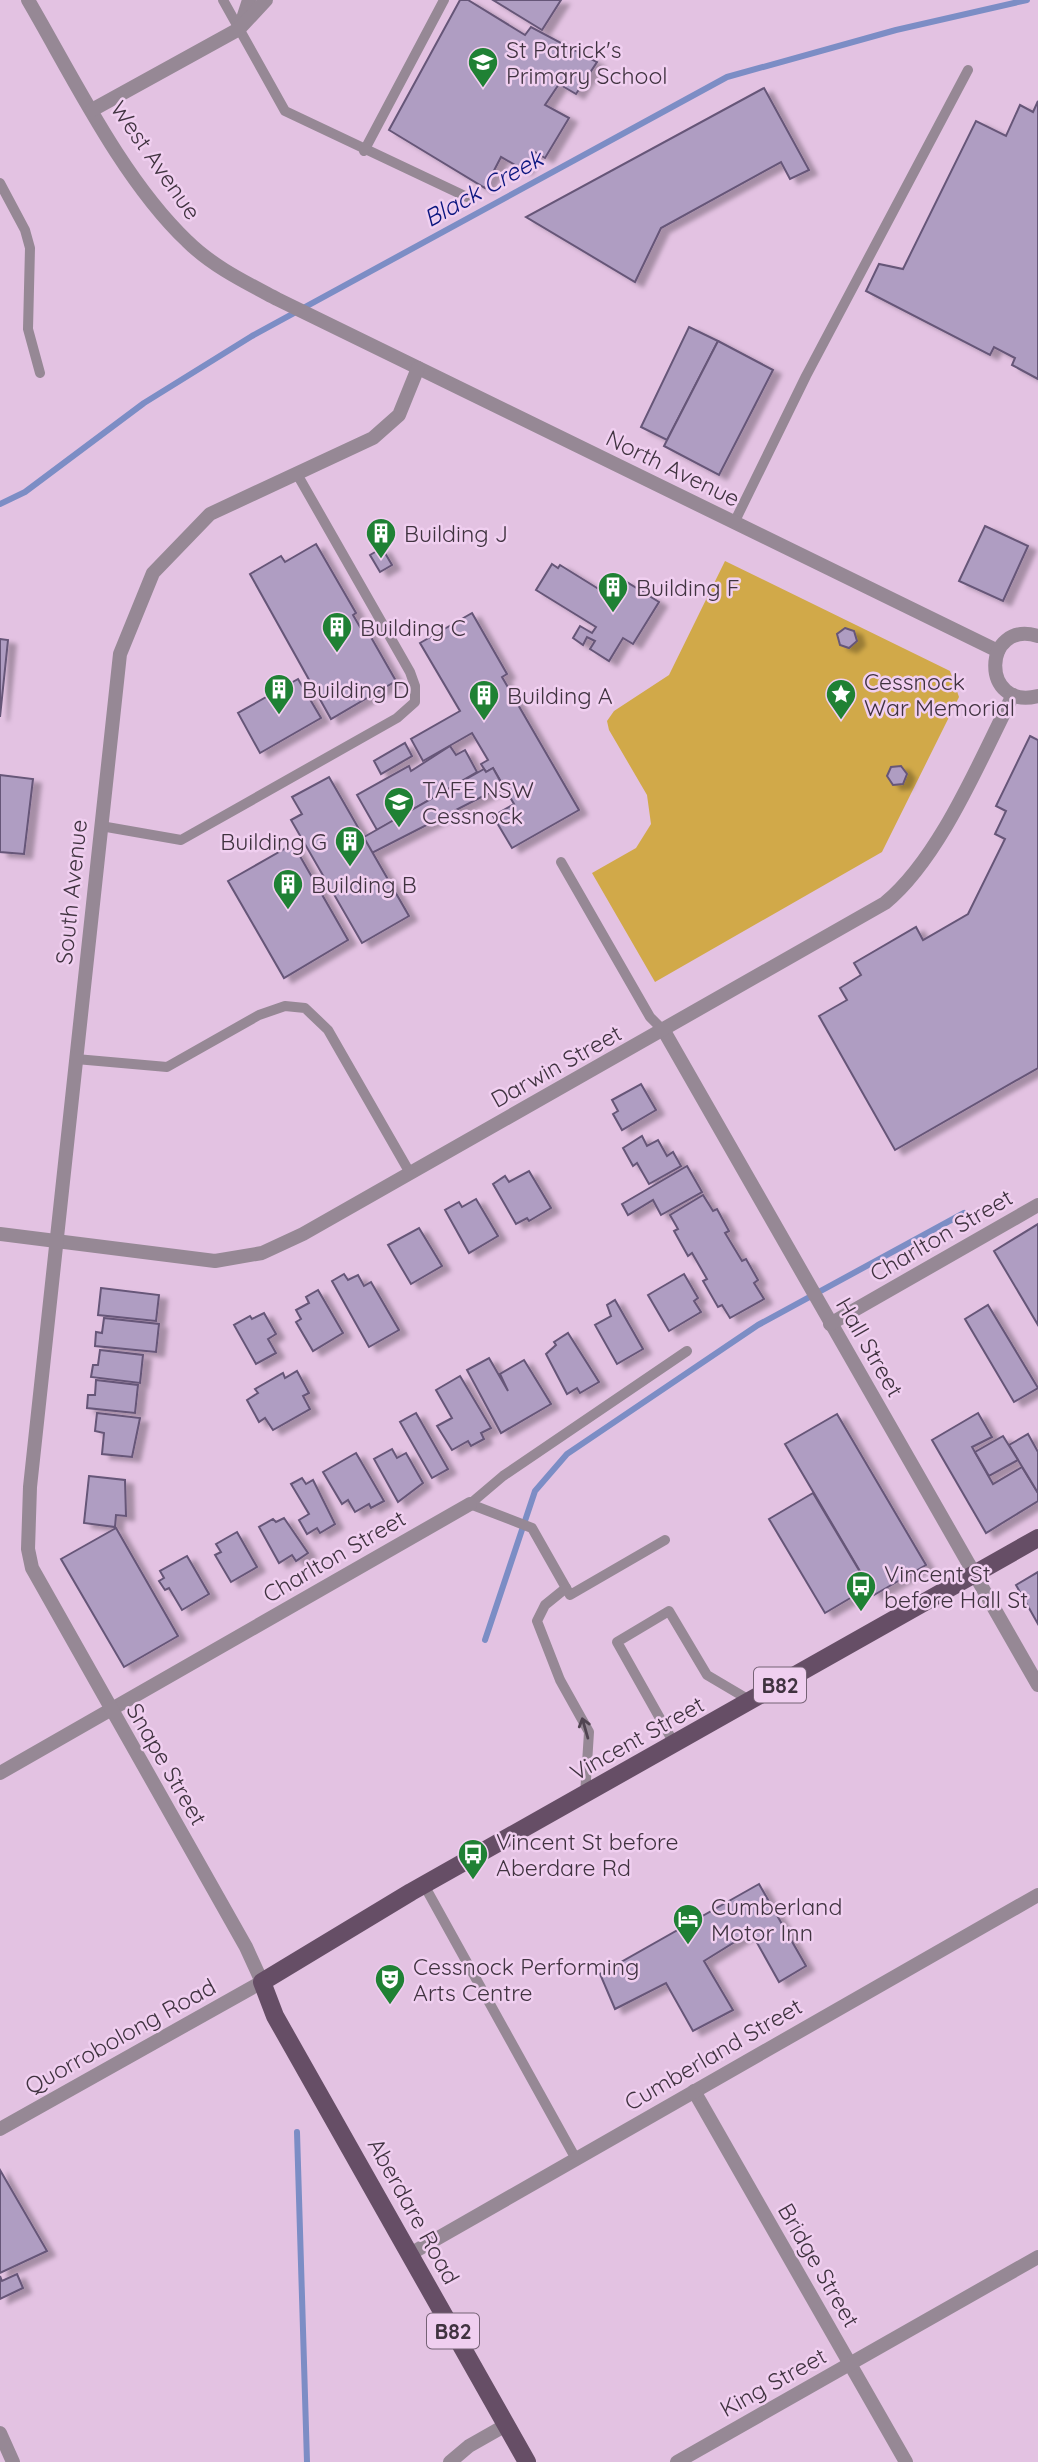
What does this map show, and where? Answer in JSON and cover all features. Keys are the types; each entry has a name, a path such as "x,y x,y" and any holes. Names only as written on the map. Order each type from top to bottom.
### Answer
{"main road":[{"name":"Vincent Street","path":"262,1982 424,1885 1038,1538"},
{"name":"Aberdare Road","path":"262,1982 275,2016 527,2462"}],"street":[{"name":"West Avenue","path":"28,0 146,193 188,243 214,263 276,299 328,324"},
{"path":"239,29 249,0"},
{"path":"93,110 239,29 266,0"},
{"name":"North Avenue","path":"328,324 998,651"},
{"name":"South Avenue","path":"32,1568 28,1539 30,1487 120,654 153,573 210,514 373,438 387,427 404,406 418,368"},
{"path":"1038,636 1017,635 1009,638 998,651 996,676 1013,695 1027,698 1038,696"},
{"name":"Darwin Street","path":"0,1234 215,1261 261,1253 303,1234 885,903 907,885 927,859 1013,695"},
{"name":"Hall Street","path":"664,1031 1038,1685"},
{"name":"Charlton Street","path":"830,1324 1038,1205"},
{"name":"Charlton Street","path":"0,1773 470,1504"},
{"name":"Snape Street","path":"32,1568 110,1711 246,1947 262,1982"},
{"name":"Cumberland Street","path":"410,2254 1038,1895"},
{"name":"Quorrobolong Road","path":"0,2129 262,1982"},
{"name":"Bridge Street","path":"694,2091 906,2462"},
{"name":"King Street","path":"677,2462 1038,2257"},
{"path":"450,2462 469,2446 506,2425"},
{"path":"0,2433 13,2462"}],"lane":[{"path":"223,0 285,111 467,197"},
{"path":"364,150 444,0"},
{"path":"734,523 827,338 968,70"},
{"path":"0,183 25,230 30,248 27,328 40,373"},
{"path":"101,826 181,840 407,712 415,702 415,686 410,672 297,474"},
{"path":"561,862 650,1017 664,1031"},
{"path":"76,1059 167,1067 259,1015 285,1006 305,1008 328,1030 411,1173"},
{"path":"665,1540 570,1595 537,1534 523,1523 470,1504 503,1476 687,1351"},
{"path":"566,1588 545,1605 537,1621 560,1680 589,1732 585,1796"},
{"path":"675,1745 617,1643 669,1611 707,1675 751,1702"},
{"path":"424,1885 576,2159"}],"shaded area":[{"path":"725,561 950,671 959,697 882,852 655,982 592,873 636,848 651,824 647,795 609,730 607,721 614,711 669,675"}],"building":[{"name":"St Patrick's Primary School","path":"460,0 468,0 525,35 531,27 597,62 576,94 559,84 545,105 569,118 545,158 535,152 524,170 501,157 485,188 389,130"},
{"path":"493,0 561,0 542,30"},
{"path":"764,88 809,170 790,179 781,162 661,228 635,282 526,217"},
{"path":"1038,101 1038,379 1012,365 1015,358 994,347 990,355 866,291 879,264 903,269 976,121 1006,136 1020,105 1033,112"},
{"path":"689,327 718,341 667,440 641,427"},
{"path":"718,341 773,370 719,475 664,446"},
{"path":"985,526 1028,546 1003,601 959,581"},
{"name":"Building C","path":"316,544 356,613 353,615 360,627 364,625 396,681 331,719 250,574 281,556 285,562"},
{"name":"Building J","path":"382,548 392,565 380,572 370,555"},
{"name":"Building F","path":"552,564 558,568 560,565 605,593 603,596 613,602 625,581 659,602 633,644 623,638 609,661 590,649 595,641 587,637 583,645 573,638 580,626 592,633 596,627 536,590"},
{"name":"Building A","path":"472,613 507,674 502,677 579,810 512,848 493,816 514,804 493,768 486,772 481,764 488,760 472,733 423,761 411,739 460,711 420,643"},
{"path":"845,628 854,631 857,641 849,648 840,645 837,634"},
{"path":"0,639 8,640 0,717"},
{"name":"Building D","path":"298,679 321,718 260,753 238,713"},
{"path":"1030,736 1038,740 1038,1068 895,1150 819,1016 847,1000 840,988 861,975 854,963 916,927 923,940 968,914 1005,839 995,834 1006,811 996,806"},
{"path":"405,743 412,756 381,774 374,761"},
{"path":"450,746 456,755 465,750 477,772 377,830 357,795 409,766 411,771"},
{"path":"901,766 907,774 903,784 893,785 887,776 891,767"},
{"path":"493,768 503,786 366,856 357,841 484,769 486,772"},
{"path":"0,775 33,779 24,854 0,852"},
{"name":"Building G","path":"329,777 409,916 362,943 291,820 302,814 292,797"},
{"name":"Building B","path":"293,844 348,940 284,978 228,881"},
{"path":"641,1084 656,1110 622,1130 613,1114 618,1111 612,1100"},
{"path":"642,1136 647,1146 658,1140 667,1156 673,1152 681,1166 649,1184 637,1163 633,1166 623,1148"},
{"path":"687,1166 702,1192 661,1215 653,1200 628,1215 622,1204"},
{"path":"529,1171 551,1208 529,1221 527,1218 516,1224 493,1184 505,1176 509,1182"},
{"path":"703,1195 713,1211 717,1209 729,1231 725,1233 742,1261 746,1259 758,1280 754,1283 764,1299 730,1318 722,1305 718,1307 703,1281 707,1279 692,1253 688,1256 674,1231 678,1229 670,1215"},
{"path":"476,1199 498,1236 469,1253 445,1210 459,1202 462,1207"},
{"path":"1038,1224 1038,1325 994,1251"},
{"path":"419,1228 442,1266 411,1284 388,1245"},
{"path":"344,1274 348,1280 358,1275 364,1286 371,1282 399,1330 369,1347 332,1281"},
{"path":"684,1274 698,1298 694,1301 701,1312 669,1331 648,1295"},
{"path":"101,1288 159,1295 156,1321 98,1315"},
{"path":"318,1290 343,1333 313,1351 296,1322 301,1319 296,1310 309,1303 306,1297"},
{"path":"615,1300 643,1349 617,1364 595,1325 611,1316 607,1305"},
{"path":"988,1305 1038,1388 1014,1402 965,1319"},
{"path":"264,1313 276,1334 268,1339 276,1353 256,1364 234,1325 250,1316 252,1319"},
{"path":"104,1318 159,1324 156,1352 95,1346 96,1332 102,1333"},
{"path":"568,1333 599,1382 580,1393 577,1388 567,1394 546,1354 556,1345 554,1342"},
{"path":"100,1350 143,1355 140,1383 91,1377 93,1365 98,1365"},
{"path":"489,1358 508,1391 500,1374 524,1360 551,1404 501,1433 467,1370"},
{"path":"297,1371 309,1393 303,1396 310,1409 273,1430 265,1418 259,1422 247,1400 258,1393 255,1389 283,1373 285,1378"},
{"path":"460,1376 491,1428 481,1433 484,1439 471,1446 468,1441 452,1450 437,1426 452,1418 436,1390"},
{"path":"96,1380 138,1385 135,1413 87,1408 88,1395 95,1395"},
{"path":"97,1413 140,1418 132,1457 102,1454 104,1433 95,1431"},
{"path":"416,1413 448,1469 432,1478 400,1422"},
{"path":"978,1413 992,1437 972,1447 993,1484 1022,1467 1038,1493 1038,1501 986,1533 932,1440"},
{"path":"837,1414 926,1565 874,1595 785,1444"},
{"path":"1028,1434 1038,1452 1038,1493 1009,1445"},
{"path":"1003,1436 1018,1460 989,1476 975,1452"},
{"path":"392,1449 397,1458 406,1453 423,1483 398,1502 374,1459"},
{"path":"356,1453 384,1501 371,1508 369,1504 355,1512 348,1500 342,1504 323,1472"},
{"path":"89,1476 125,1480 126,1516 116,1515 115,1527 84,1523"},
{"path":"302,1478 306,1484 313,1480 335,1524 320,1533 317,1528 307,1534 299,1520 309,1514 291,1484"},
{"path":"813,1493 869,1587 825,1613 769,1519"},
{"path":"284,1518 308,1553 296,1561 292,1555 279,1563 259,1527 273,1519 276,1522"},
{"path":"116,1528 178,1636 124,1667 61,1559"},
{"path":"237,1532 257,1567 231,1582 215,1555 221,1552 216,1544"},
{"path":"187,1556 209,1594 182,1610 169,1588 165,1590 159,1581 164,1578 160,1571"},
{"path":"1038,1572 1038,1624 1016,1585"},
{"name":"Cumberland Motor Inn","path":"759,1884 806,1966 779,1982 751,1932 704,1961 733,2010 693,2031 666,1983 615,2009 600,1974"},
{"path":"0,2170 47,2251 0,2273"},
{"path":"17,2274 23,2288 0,2299 0,2276 2,2281"}],"waterway":[{"name":"Black Creek","path":"0,504 25,492 144,403 252,336 727,77 896,30 1027,0"},
{"path":"485,1640 535,1491 567,1454 758,1325 964,1213"},
{"path":"297,2132 307,2462"}],"place":[{"name":"St Patrick's Primary School","path":"483,89"},
{"name":"Building J","path":"381,560"},
{"name":"Building F","path":"613,614"},
{"name":"Building C","path":"337,654"},
{"name":"Building D","path":"279,716"},
{"name":"Cessnock War Memorial","path":"841,721"},
{"name":"Building A","path":"484,722"},
{"name":"TAFE NSW Cessnock","path":"399,829"},
{"name":"Building G","path":"350,868"},
{"name":"Building B","path":"288,911"},
{"name":"Vincent St before Hall St","path":"861,1613"},
{"name":"Vincent St before Aberdare Rd","path":"473,1881"},
{"name":"Cumberland Motor Inn","path":"688,1946"},
{"name":"Cessnock Performing Arts Centre","path":"390,2006"}]}
